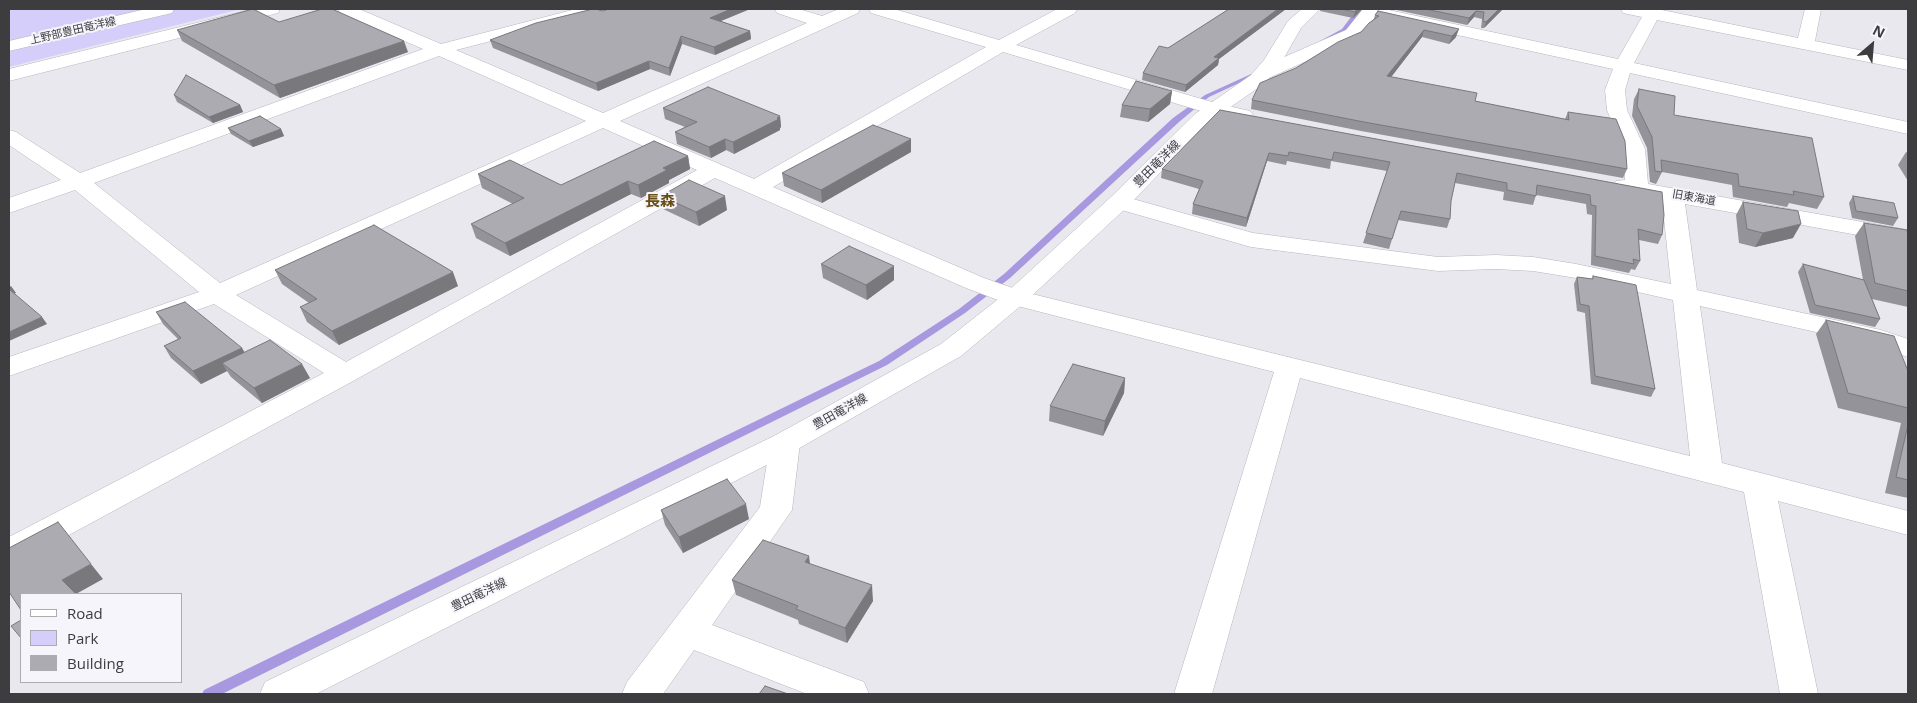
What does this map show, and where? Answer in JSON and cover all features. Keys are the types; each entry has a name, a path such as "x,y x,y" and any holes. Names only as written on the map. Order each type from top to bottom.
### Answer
{"street":[{"name":"上野部豊田竜洋線","path":"9,46 166,9"},
{"path":"9,75 272,9"},
{"path":"346,9 975,283 1015,298 1707,470 1908,524"},
{"path":"9,206 441,49 594,9"},
{"path":"783,9 822,22"},
{"path":"9,367 216,294 852,9"},
{"path":"877,9 1215,109 1264,119"},
{"path":"756,187 1002,45 1069,9"},
{"name":"豊田竜洋線","path":"279,694 785,443 951,350 1015,298 1119,202 1202,118 1258,79 1272,64 1294,25 1312,9"},
{"path":"1629,9 1653,11 1908,66"},
{"path":"1806,44 1813,9"},
{"path":"1264,72 1352,34 1371,10 1908,128"},
{"path":"1637,188 1634,149 1617,110 1615,90 1623,66 1653,11"},
{"path":"9,136 78,181 216,294 345,374"},
{"path":"9,552 345,374 714,169"},
{"name":"旧東海道","path":"1607,183 1908,237"},
{"path":"1673,194 1707,470"},
{"path":"1119,202 1251,240 1438,264 1496,262 1533,264 1576,271 1881,338 1908,348"},
{"path":"1193,694 1289,367"},
{"path":"641,694 776,510 785,443"},
{"path":"1759,485 1799,694"},
{"path":"687,631 850,694"}],"green space":[{"path":"9,9 241,9 9,67"}],"building":[{"path":"253,9 279,22 322,9 332,9 404,41 274,85 177,30"},
{"path":"593,9 602,11 609,9 731,9 710,18 750,31 714,47 681,36 669,68 649,61 596,83 490,40 536,23"},
{"path":"1229,9 1278,9 1214,57 1219,58 1186,85 1143,73 1159,46 1168,48"},
{"path":"1341,9 1357,9 1355,12"},
{"path":"1425,9 1499,9 1486,22 1483,21 1484,12 1476,11 1469,18"},
{"path":"1378,11 1459,29 1452,36 1424,30 1387,76 1477,93 1475,101 1569,120 1568,112 1616,119 1625,141 1627,169 1252,100 1260,83 1296,68 1338,42 1361,32 1379,16 1375,15"},
{"path":"186,75 240,105 209,117 174,95"},
{"path":"1136,81 1172,91 1150,109 1122,105"},
{"path":"708,87 780,116 777,118 779,119 733,142 725,139 709,147 675,132 697,122 663,108"},
{"path":"1639,89 1675,96 1674,115 1812,138 1824,197 1793,191 1794,195 1739,186 1738,174 1661,160 1662,172 1655,171 1652,137 1637,106"},
{"path":"1220,110 1662,192 1664,215 1662,235 1638,229 1640,261 1633,259 1634,264 1595,256 1596,206 1591,205 1590,195 1537,185 1536,196 1507,190 1507,183 1457,173 1451,201 1450,219 1401,211 1392,239 1366,233 1390,162 1334,152 1332,160 1289,152 1288,156 1269,153 1247,218 1193,204 1203,181 1162,169"},
{"path":"260,116 281,129 249,141 228,128"},
{"path":"873,125 911,139 821,190 782,173"},
{"path":"654,141 688,156 663,168 667,170 638,185 628,181 505,243 471,224 524,198 478,174 510,160 561,185"},
{"path":"689,180 725,196 696,212 661,196"},
{"path":"1853,196 1894,203 1898,218 1856,211"},
{"path":"1743,202 1798,211 1801,224 1763,233 1747,229"},
{"path":"1864,223 1907,230 1908,291 1875,283"},
{"path":"374,225 453,272 332,331 300,307 317,299 275,270"},
{"path":"849,246 894,266 866,285 821,264"},
{"path":"1803,264 1864,280 1880,319 1815,305"},
{"path":"1593,276 1636,285 1655,389 1595,376 1589,306 1580,304 1577,277 1593,279"},
{"path":"9,289 42,317 9,332"},
{"path":"185,302 242,348 193,371 164,346 181,338 156,312"},
{"path":"1826,320 1894,336 1908,371 1908,408 1848,393"},
{"path":"270,340 302,364 254,388 222,363"},
{"path":"1073,364 1125,378 1105,421 1050,406"},
{"path":"1908,425 1908,480 1896,477"},
{"path":"727,479 746,504 679,537 661,510"},
{"path":"58,522 91,564 62,580 75,593 20,593 20,608 9,592 9,548"},
{"path":"763,540 809,556 805,562 872,585 845,628 796,609 798,606 732,580"},
{"path":"20,621 20,637 11,626"},
{"path":"765,686 788,694 759,694"}],"waterway":[{"path":"1322,42 1344,30 1360,9"},
{"path":"209,694 883,363 962,311 1007,276 1176,120 1207,96 1262,71"}],"district":[{"name":"長森","path":"660,202"}]}
